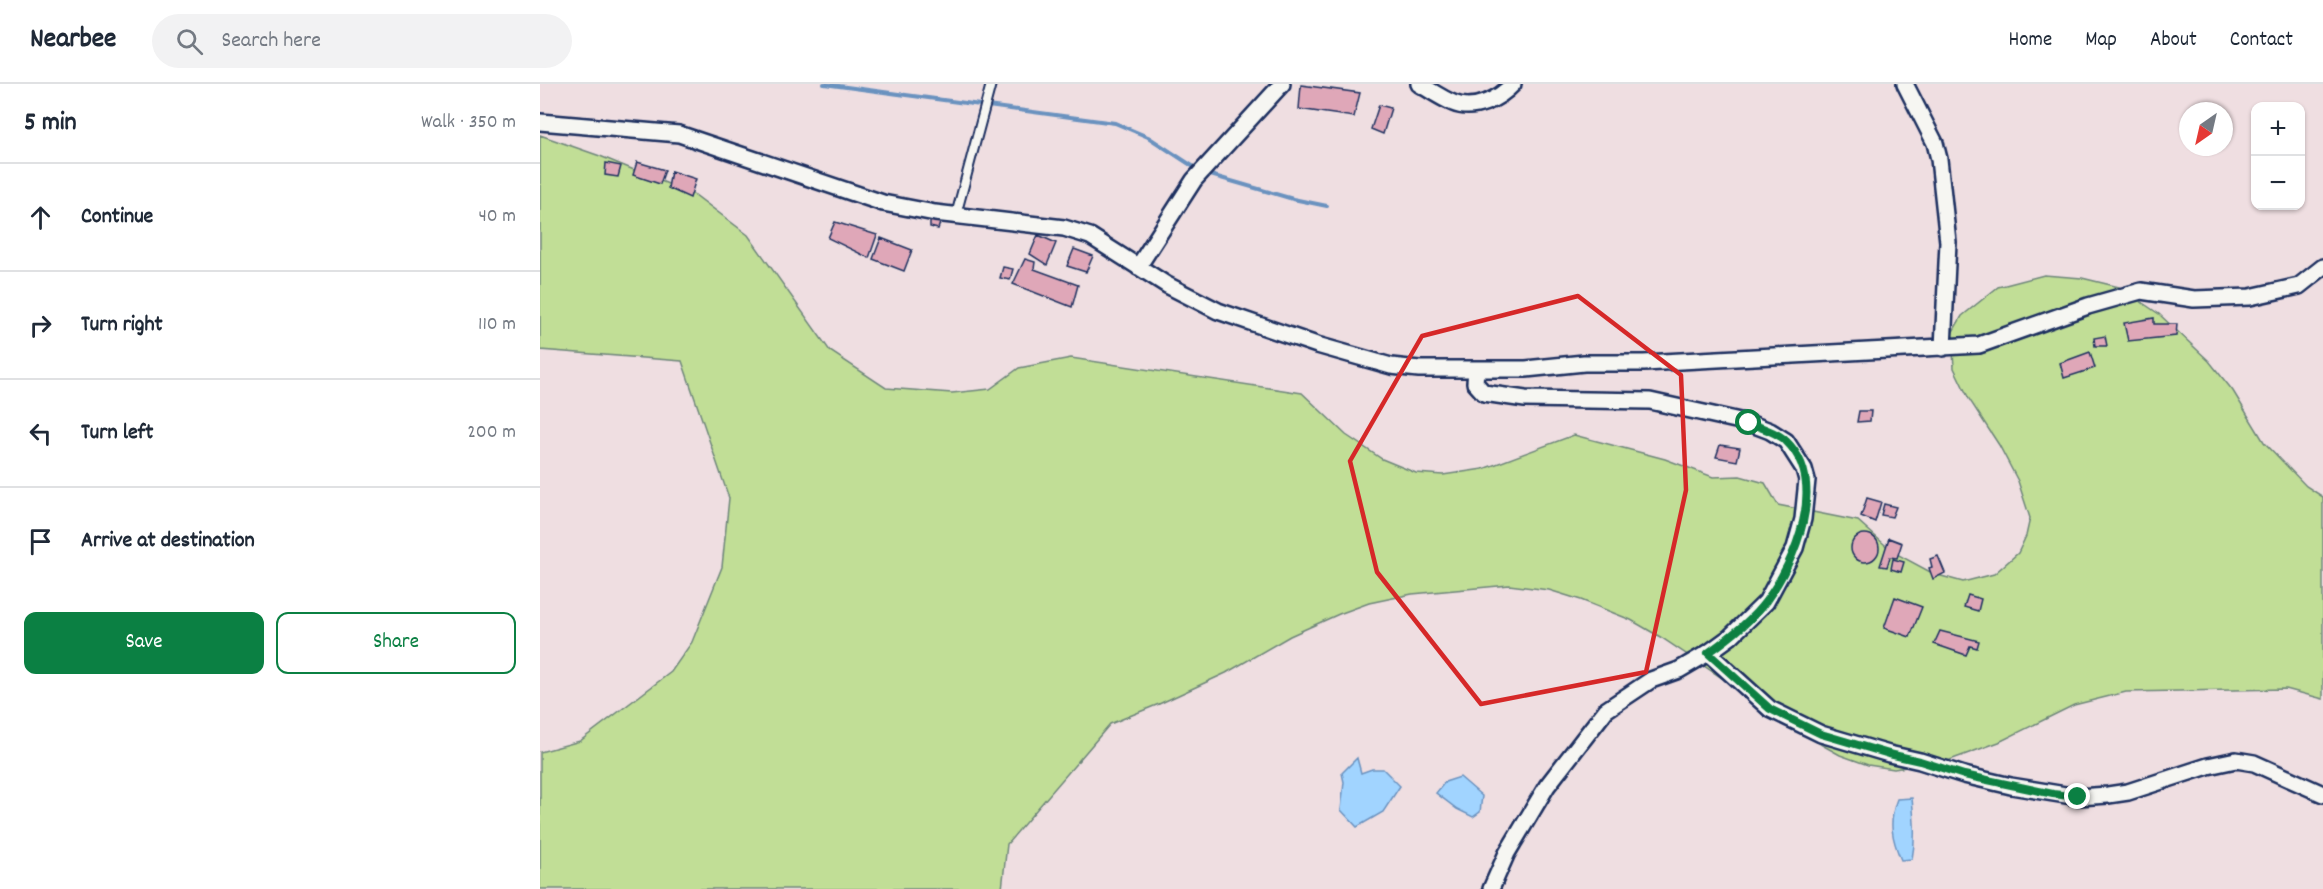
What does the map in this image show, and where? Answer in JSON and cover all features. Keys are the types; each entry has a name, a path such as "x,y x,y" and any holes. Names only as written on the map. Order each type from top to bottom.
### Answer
{"street":[{"path":"1138,267 1194,180 1282,84"},
{"path":"1419,84 1455,104 1476,104 1495,100 1513,84"},
{"path":"1905,84 1935,143 1939,159 1948,242 1943,348"},
{"path":"540,122 679,134 883,203 956,215 1064,228 1090,236 1138,267 1218,311 1317,345 1391,366 1419,369 1526,369 1584,363 1644,363 1979,345 2088,306 2141,291 2194,299 2250,297 2299,286 2323,267"},
{"path":"1476,369 1475,383 1484,393 1525,399 1650,401 1749,423 1770,431 1786,441 1804,469 1807,480 1803,519 1795,548 1766,603 1731,637 1708,653 1679,670 1651,680 1606,710 1547,786 1507,853 1491,889"},
{"path":"1708,653 1770,709 1821,734 1964,775 2078,797 2128,792 2208,766 2236,760 2254,763 2323,794"}],"lane":[{"path":"956,215 991,84"}],"highlighted area":[{"path":"1578,296 1681,375 1686,490 1646,672 1481,704 1377,572 1350,461 1422,336"}],"green space":[{"path":"540,135 600,156 695,195 748,235 830,351 886,388 952,393 990,389 1019,368 1071,358 1302,393 1346,435 1382,459 1416,473 1443,475 1483,469 1574,435 1665,459 1713,477 1740,476 1765,483 1778,505 1858,521 1893,552 1934,574 1963,582 1994,574 2018,553 2026,536 2030,518 2018,481 1999,445 1969,399 1954,368 1952,333 1962,316 1998,287 2044,275 2082,278 2119,287 2159,314 2209,361 2233,391 2264,442 2306,486 2323,497 2323,699 2286,689 2126,692 2074,705 1999,742 1950,760 1894,769 1868,765 1840,755 1662,638 1631,620 1581,600 1549,590 1509,585 1412,594 1369,603 1339,614 1290,636 1226,673 1110,724 1007,844 1002,889 540,889 540,752 580,741 671,672 692,642 722,567 729,498 682,361 540,350"}],"water":[{"path":"1357,758 1361,773 1372,769 1383,769 1400,786 1383,812 1357,827 1341,810 1344,782 1342,773"},
{"path":"1460,777 1482,796 1480,812 1473,817 1457,809 1436,793 1445,782"},
{"path":"1912,798 1914,836 1912,859 1901,860 1893,838 1894,807 1897,799"}],"building":[{"path":"1301,85 1360,93 1354,117 1299,109"},
{"path":"1379,105 1391,108 1383,134 1371,129"},
{"path":"637,162 665,170 660,184 633,175"},
{"path":"606,163 621,166 618,177 605,175"},
{"path":"671,171 696,179 690,198 668,188"},
{"path":"930,218 941,220 938,229 930,227"},
{"path":"835,222 877,235 869,258 828,238"},
{"path":"1038,235 1056,243 1047,265 1030,254"},
{"path":"881,238 912,250 904,271 873,259"},
{"path":"1074,249 1093,256 1086,272 1067,266"},
{"path":"1025,259 1035,262 1034,269 1078,285 1072,307 1013,284"},
{"path":"1003,267 1013,269 1010,280 1000,278"},
{"path":"2154,318 2154,324 2177,324 2176,336 2128,341 2124,323"},
{"path":"2105,336 2107,346 2095,346 2094,338"},
{"path":"2090,352 2095,368 2064,378 2060,363"},
{"path":"1859,411 1871,411 1870,421 1857,422"},
{"path":"1720,445 1740,448 1737,461 1716,457"},
{"path":"1867,498 1881,502 1875,522 1861,516"},
{"path":"1884,504 1896,507 1892,517 1881,515"},
{"path":"1865,534 1875,538 1879,548 1875,558 1865,562 1855,558 1851,548 1855,538"},
{"path":"1889,538 1902,543 1897,558 1890,557 1887,567 1880,566"},
{"path":"1938,556 1945,573 1933,579 1929,568 1932,567 1930,559"},
{"path":"1893,559 1904,562 1901,572 1891,569"},
{"path":"1968,595 1981,599 1978,611 1964,607"},
{"path":"1895,597 1922,607 1910,637 1884,628"},
{"path":"1940,631 1979,641 1977,648 1970,646 1966,655 1934,644"}],"waterway":[{"path":"824,84 1115,123 1148,137 1197,169"},
{"path":"1207,174 1293,199 1327,206"}],"route":[{"path":"1749,423 1770,431 1786,441 1804,469 1807,494 1803,519 1791,559 1766,603 1731,637 1708,653 1760,702 1790,720 1821,734 1964,775 2078,797"}]}
